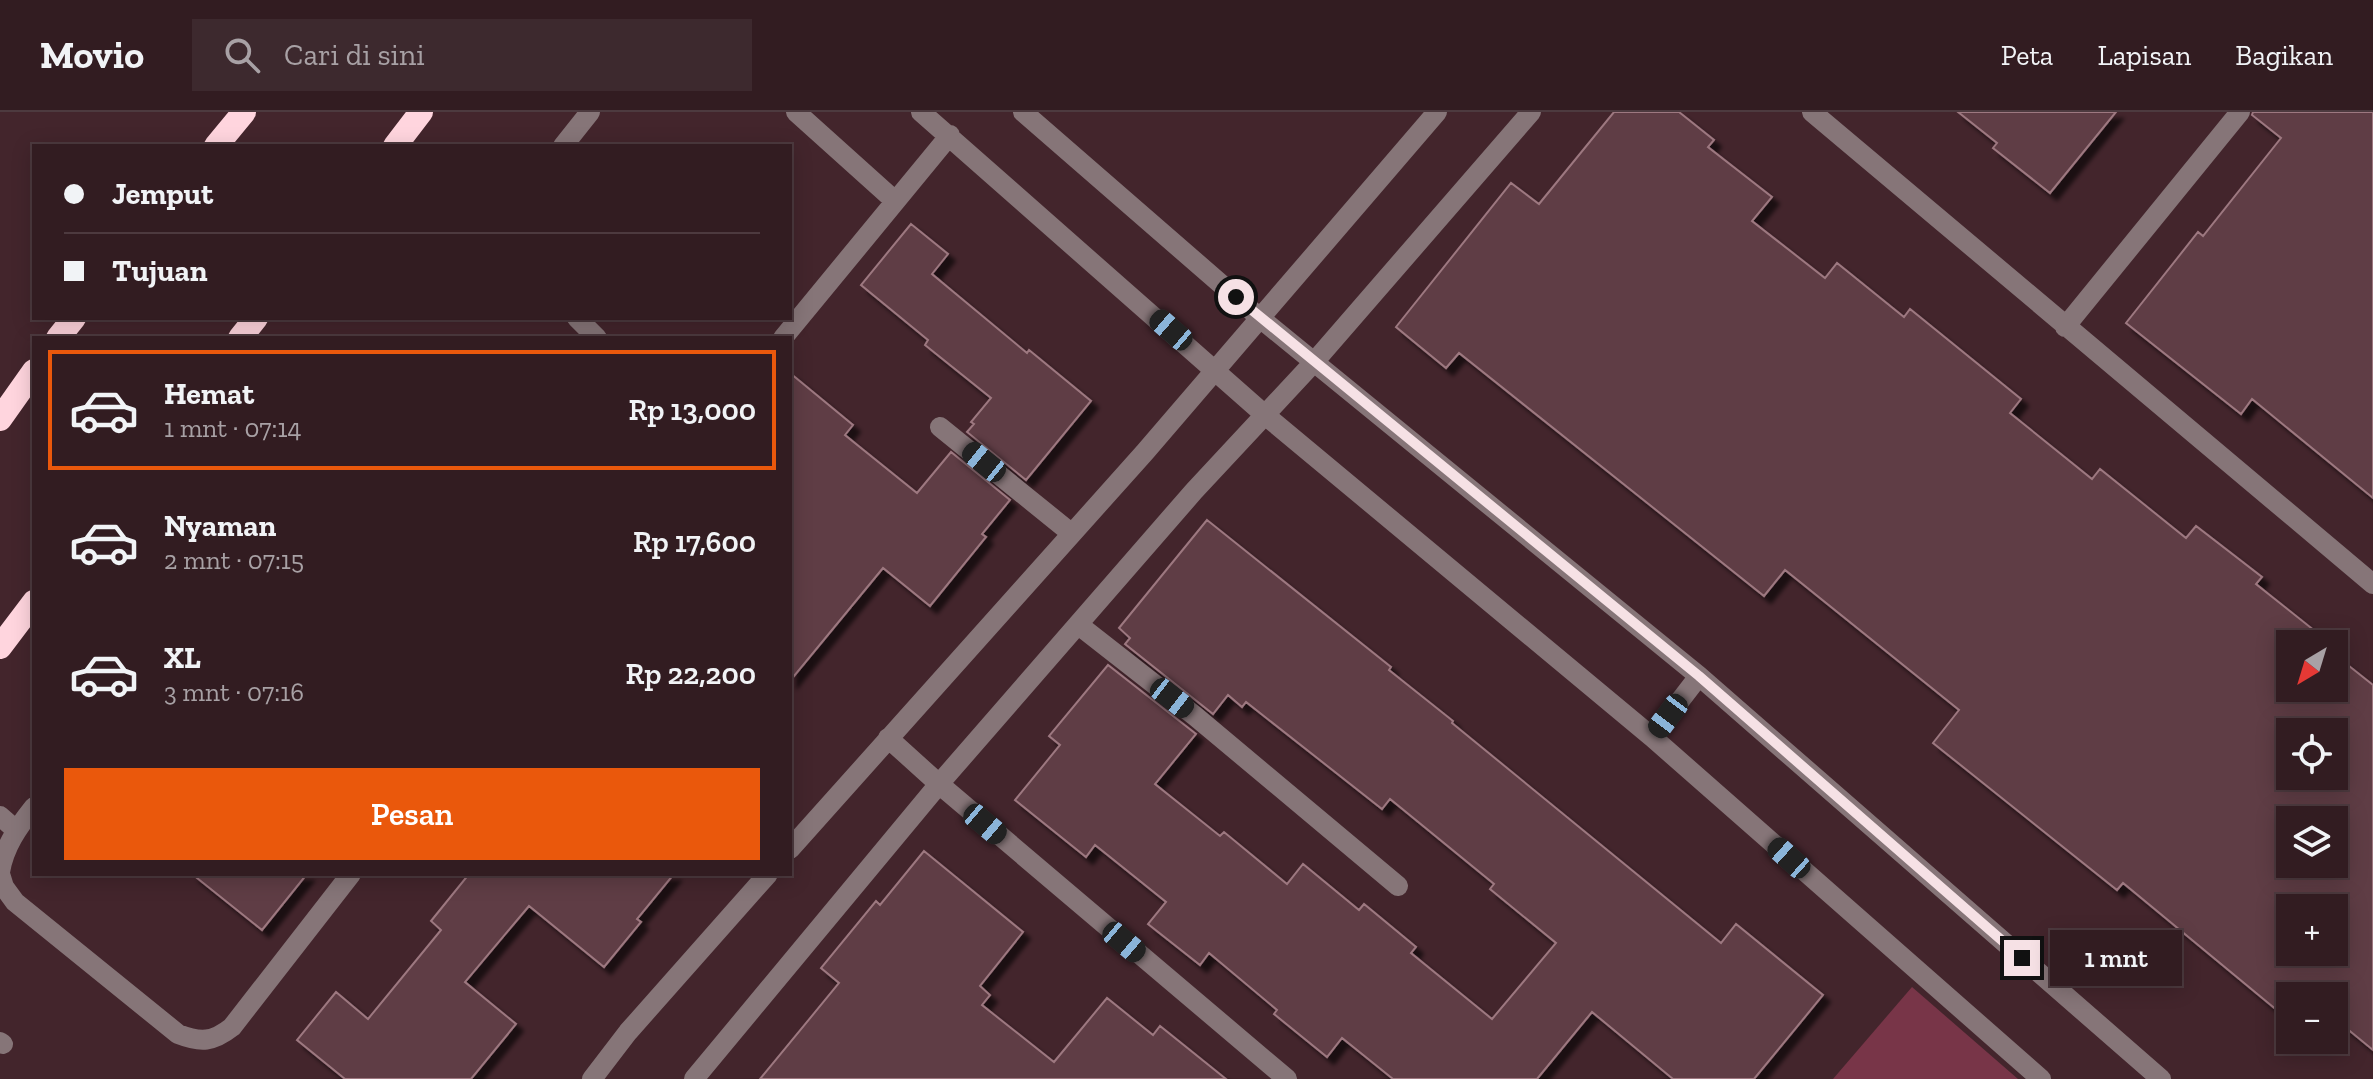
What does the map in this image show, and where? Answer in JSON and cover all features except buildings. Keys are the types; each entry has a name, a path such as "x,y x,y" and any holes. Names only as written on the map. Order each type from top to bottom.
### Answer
{"highway":[{"path":"218,144 244,112"},
{"path":"405,142 421,112"},
{"path":"60,336 72,320"},
{"path":"242,336 254,320"},
{"path":"0,419 32,374"},
{"path":"0,647 32,605"}],"street":[{"path":"565,144 590,112"},
{"path":"796,112 895,201"},
{"path":"921,112 1265,415 1652,737 2041,1079"},
{"path":"1023,112 1260,318 1699,676 2161,1079"},
{"path":"792,847 1260,318 1437,112"},
{"path":"694,1079 939,784 1080,626 1194,491 1315,361 1531,112"},
{"path":"1812,112 2373,583"},
{"path":"2065,327 2240,112"},
{"path":"785,336 950,135"},
{"path":"579,320 595,336"},
{"path":"940,427 1071,533"},
{"path":"1080,626 1195,716 1398,886"},
{"path":"1652,737 1699,676"},
{"path":"888,738 1287,1079"},
{"path":"32,810 16,830 2,860 0,873 4,887 15,902 178,1034 197,1041 217,1039 232,1027 349,876"},
{"path":"0,816 16,830"},
{"path":"592,1079 628,1032 766,876"}],"shaded area":[{"path":"1912,987 2018,1079 1833,1079"}],"route":[{"path":"1236,297 1699,676 2022,958"}]}
